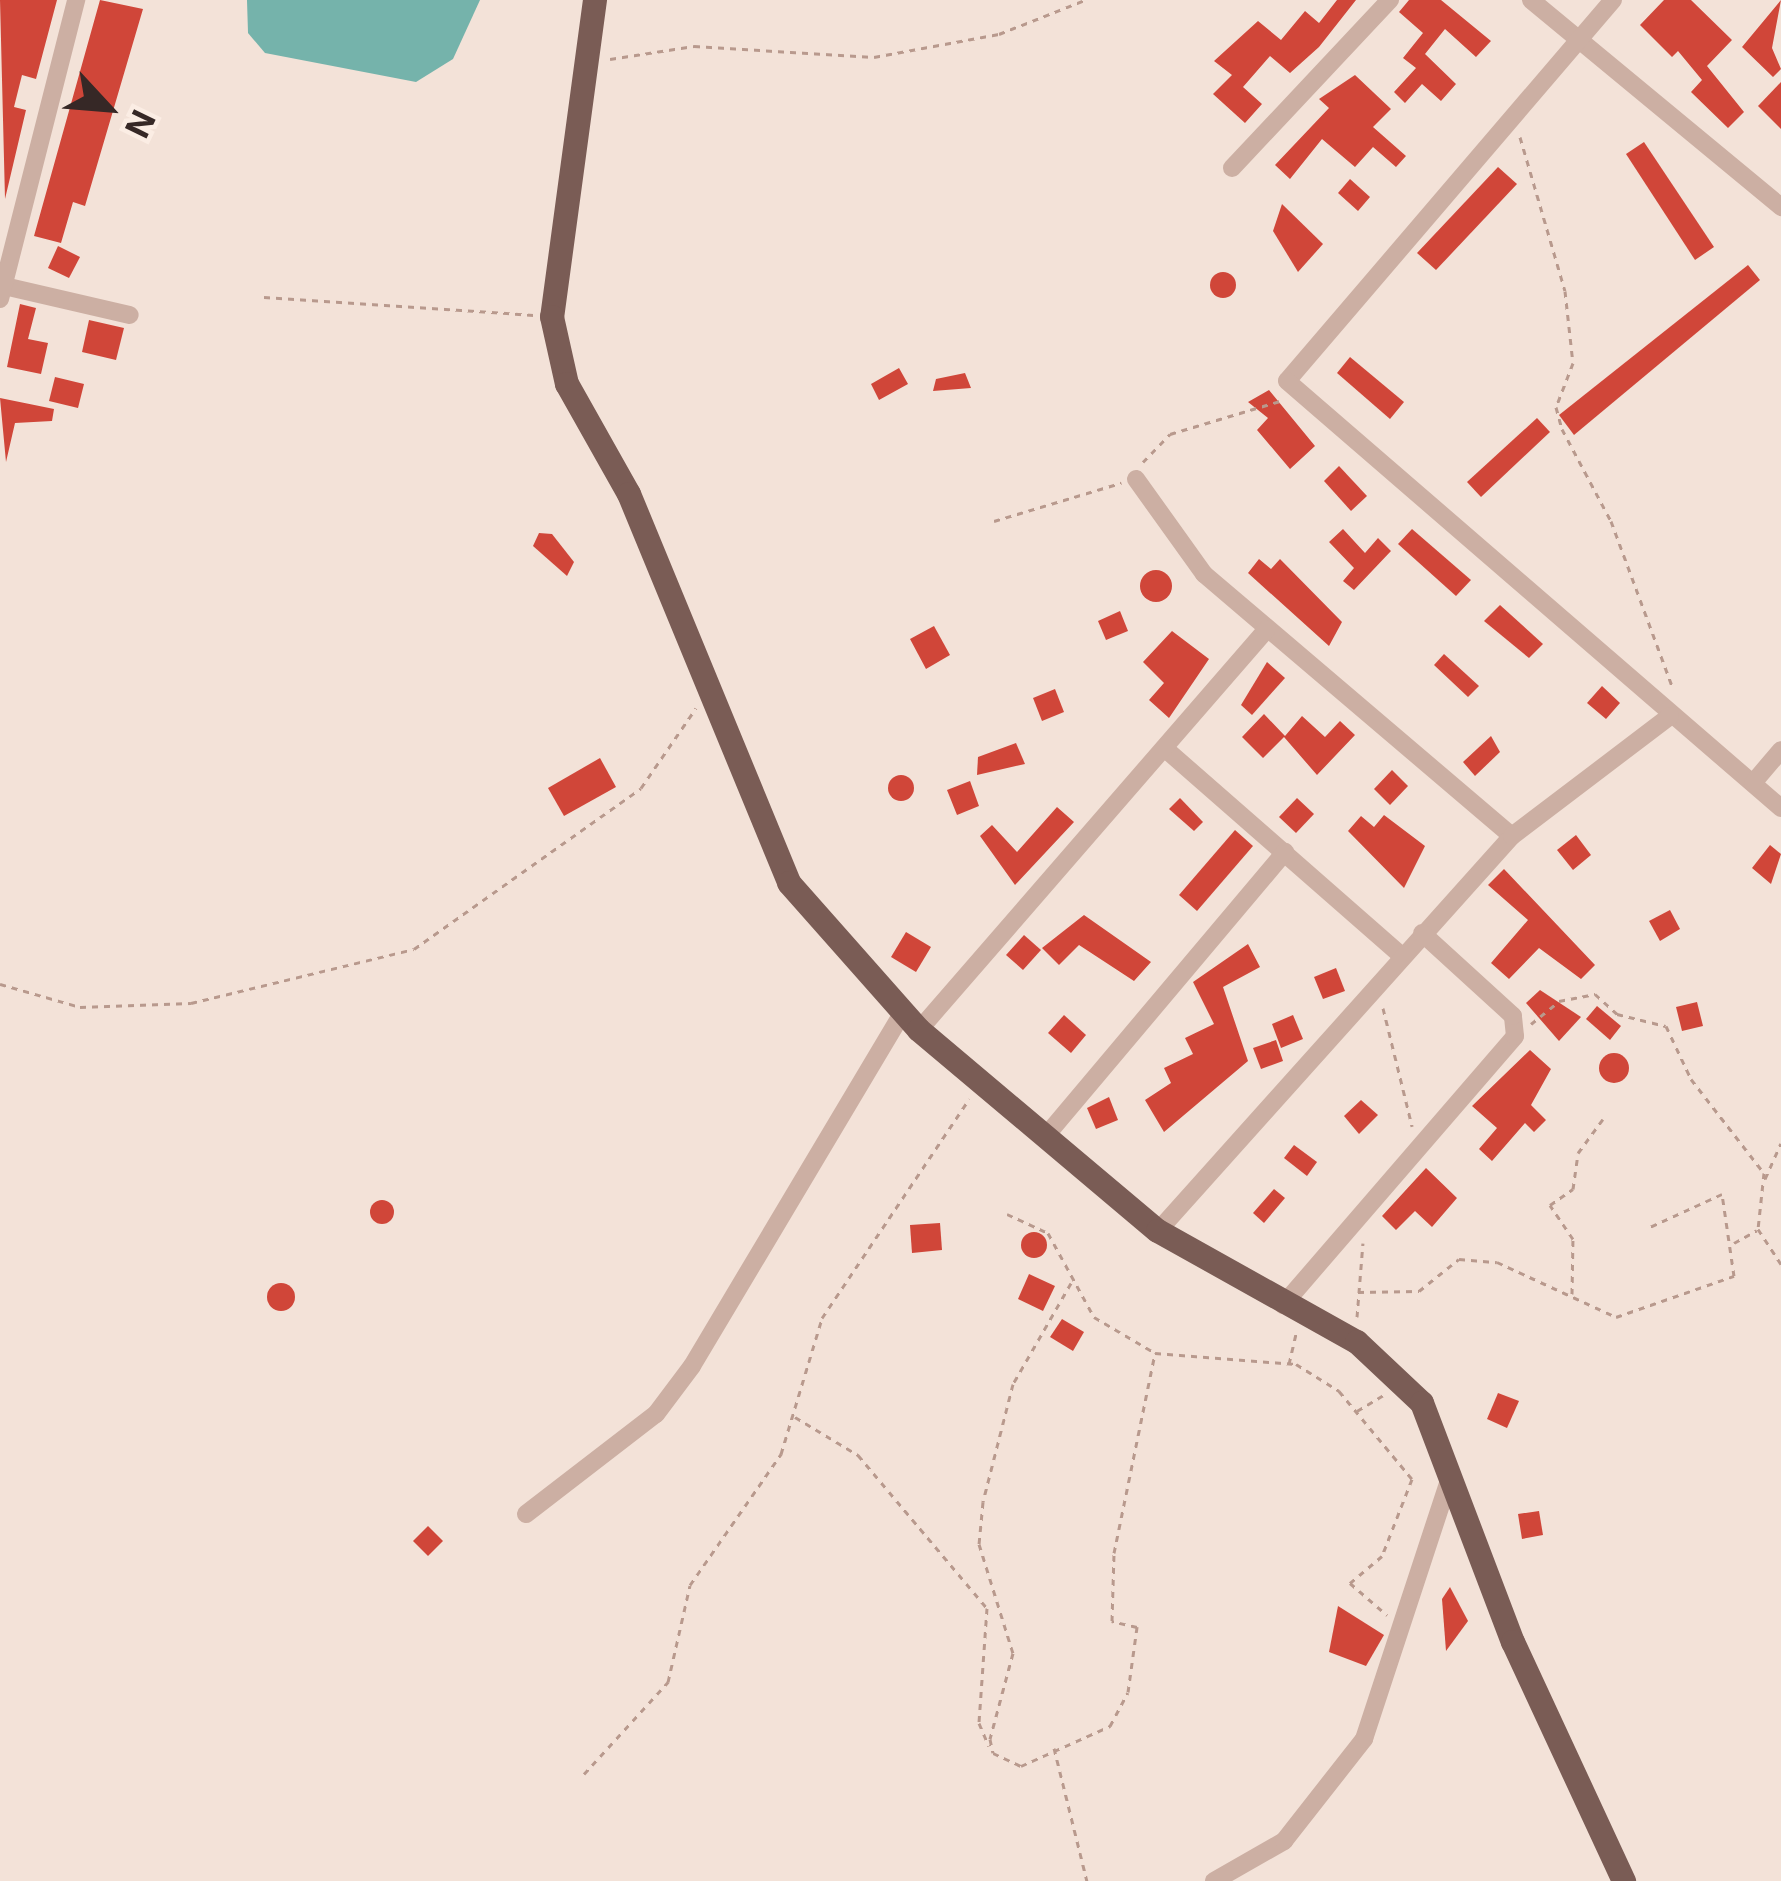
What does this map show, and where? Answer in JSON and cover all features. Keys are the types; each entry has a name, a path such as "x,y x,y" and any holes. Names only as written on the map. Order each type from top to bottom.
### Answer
{"main road":[{"path":"595,0 552,317 567,384 629,494 707,696 789,883 910,1022 981,1083 1050,1131 1158,1231 1294,1310 1401,1383 1422,1403 1624,1881"}],"street":[{"path":"76,0 1,290 130,315"},
{"path":"1232,168 1390,0"},
{"path":"1531,0 1781,207"},
{"path":"1613,0 1504,125 1293,386 1781,808"},
{"path":"1136,479 1204,574 1512,836"},
{"path":"526,1514 656,1414 692,1366 910,1022 1170,753 1267,629"},
{"path":"1158,1231 1512,836 1670,716"},
{"path":"1753,783 1781,750"},
{"path":"1170,753 1401,956"},
{"path":"1050,1131 1285,852"},
{"path":"1294,1310 1515,1036 1513,1016 1422,933"},
{"path":"1214,1881 1284,1841 1345,1770 1407,1631 1450,1478"}],"path":[{"path":"590,62 694,46 874,57 1000,34 1085,0"},
{"path":"1504,125 1538,170 1565,292 1574,363 1556,407 1562,429 1668,666 1670,716"},
{"path":"264,297 552,317"},
{"path":"994,521 1136,479 1156,441 1271,412 1293,386"},
{"path":"0,984 80,1007 191,1003 414,949 640,788 707,696"},
{"path":"1515,1036 1559,1001 1595,994 1617,1014 1666,1026 1766,1179"},
{"path":"584,1774 668,1682 690,1585 752,1506 795,1418 822,1318 981,1083"},
{"path":"1572,1296 1573,1239 1550,1205 1573,1189 1578,1153 1603,1119"},
{"path":"1781,1143 1766,1179 1758,1229 1781,1264"},
{"path":"1358,1292 1419,1291 1459,1259 1497,1262 1572,1296 1631,1315 1726,1282 1734,1243 1722,1194 1650,1227"},
{"path":"1007,1214 1048,1233 1094,1318 1155,1353 1289,1364 1354,1412 1414,1486 1382,1556 1351,1583 1407,1631"},
{"path":"1734,1243 1758,1229"},
{"path":"993,1753 1012,1628 982,1560 983,1502 1013,1384 1071,1283"},
{"path":"1289,1364 1294,1310"},
{"path":"795,1418 858,1455 987,1608 979,1723 993,1753 1021,1766 1053,1746 1110,1726 1129,1692 1137,1627 1112,1621 1114,1553 1155,1353"},
{"path":"1354,1412 1401,1383"},
{"path":"1053,1746 1087,1881"}],"water":[{"path":"247,0 480,0 453,59 416,82 265,53 248,33"}],"building":[{"path":"0,0 57,0 36,79 22,75 14,107 26,110 5,199"},
{"path":"100,0 143,9 85,206 73,202 61,243 34,236"},
{"path":"1337,0 1356,0 1319,47 1290,73 1270,56 1243,87 1262,104 1245,123 1213,94 1232,75 1214,61 1258,21 1281,40 1305,11 1319,23"},
{"path":"1409,0 1441,0 1491,41 1476,57 1445,29 1425,54 1456,84 1441,101 1422,84 1405,103 1394,92 1416,68 1403,58 1423,33 1399,12"},
{"path":"1664,0 1691,0 1732,40 1707,66 1744,112 1728,128 1691,92 1702,80 1678,51 1672,57 1640,25"},
{"path":"1781,0 1772,48 1781,69 1773,77 1742,47"},
{"path":"1355,75 1391,109 1373,127 1406,156 1396,167 1373,147 1355,167 1322,139 1290,179 1275,165 1329,108 1319,99"},
{"path":"1781,82 1781,129 1758,106"},
{"path":"1644,142 1714,247 1695,260 1626,154"},
{"path":"1498,167 1517,184 1436,270 1417,253"},
{"path":"1350,179 1370,197 1358,211 1338,193"},
{"path":"1282,204 1323,244 1298,272 1273,231"},
{"path":"58,246 80,257 69,278 48,268"},
{"path":"1748,265 1760,280 1574,435 1559,415"},
{"path":"1223,272 1236,285 1223,298 1210,285"},
{"path":"20,304 36,308 28,339 48,343 41,374 7,367"},
{"path":"89,320 124,328 116,360 82,352"},
{"path":"1350,357 1404,402 1390,419 1337,373"},
{"path":"899,368 908,384 879,400 871,384"},
{"path":"965,373 971,388 933,391 936,379"},
{"path":"55,377 84,384 78,408 49,401"},
{"path":"1269,390 1315,446 1290,469 1257,430 1268,418 1248,402"},
{"path":"0,398 54,409 52,421 15,423 6,462"},
{"path":"1537,418 1550,432 1481,497 1467,482"},
{"path":"1339,466 1367,496 1351,511 1324,481"},
{"path":"1343,529 1365,553 1378,538 1391,551 1354,590 1343,581 1354,568 1329,542"},
{"path":"1412,529 1471,580 1456,596 1398,544"},
{"path":"539,533 552,534 574,562 567,576 533,546"},
{"path":"1259,559 1271,569 1280,559 1342,622 1329,646 1248,573"},
{"path":"1156,570 1167,575 1172,586 1167,597 1156,602 1145,597 1140,586 1145,575"},
{"path":"1500,605 1543,644 1529,658 1484,621"},
{"path":"1120,611 1128,631 1106,640 1098,621"},
{"path":"934,626 950,655 926,669 910,639"},
{"path":"1172,631 1209,659 1169,718 1149,700 1164,683 1143,662"},
{"path":"1444,654 1479,686 1468,697 1434,665"},
{"path":"1267,662 1285,678 1252,715 1241,705"},
{"path":"1602,686 1620,703 1606,719 1587,703"},
{"path":"1055,689 1064,712 1042,721 1033,698"},
{"path":"1264,714 1285,736 1302,716 1325,737 1340,721 1355,735 1317,775 1284,737 1263,758 1242,737"},
{"path":"1491,736 1500,752 1475,776 1463,762"},
{"path":"1016,743 1025,764 977,775 978,757"},
{"path":"600,758 616,787 564,816 548,788"},
{"path":"1392,770 1408,786 1390,805 1374,789"},
{"path":"901,775 914,788 901,801 888,788"},
{"path":"970,781 979,806 957,815 947,790"},
{"path":"1180,798 1203,822 1194,831 1169,809"},
{"path":"1297,798 1314,814 1296,833 1279,817"},
{"path":"1057,807 1074,822 1015,885 980,836 992,825 1017,852"},
{"path":"1384,815 1425,846 1404,888 1348,831 1361,816 1374,827"},
{"path":"1235,830 1253,846 1197,911 1179,895"},
{"path":"1576,835 1591,855 1573,870 1557,850"},
{"path":"1770,845 1781,854 1771,884 1752,868"},
{"path":"1504,869 1595,965 1581,979 1539,948 1509,979 1491,963 1528,920 1488,885"},
{"path":"1670,910 1680,929 1660,941 1649,921"},
{"path":"1084,915 1151,962 1134,981 1079,945 1059,965 1042,948"},
{"path":"906,932 931,947 916,972 891,957"},
{"path":"1024,935 1041,950 1023,970 1006,955"},
{"path":"1248,944 1260,967 1223,987 1248,1061 1164,1132 1145,1100 1171,1083 1164,1068 1193,1054 1185,1038 1214,1024 1193,982"},
{"path":"1336,968 1345,991 1323,999 1314,977"},
{"path":"1540,990 1581,1017 1559,1041 1526,1003"},
{"path":"1697,1002 1703,1026 1682,1031 1676,1007"},
{"path":"1597,1006 1621,1026 1610,1040 1586,1019"},
{"path":"1064,1015 1086,1035 1071,1053 1048,1033"},
{"path":"1293,1015 1303,1039 1281,1048 1272,1024"},
{"path":"1276,1040 1283,1061 1261,1069 1253,1048"},
{"path":"1530,1050 1551,1069 1531,1105 1546,1120 1534,1132 1525,1123 1492,1161 1479,1149 1497,1128 1472,1106"},
{"path":"1614,1053 1629,1068 1614,1083 1599,1068"},
{"path":"1109,1097 1118,1120 1096,1129 1087,1108"},
{"path":"1361,1100 1378,1115 1359,1134 1344,1116"},
{"path":"1294,1145 1317,1162 1307,1176 1284,1158"},
{"path":"1426,1168 1457,1198 1432,1227 1415,1211 1396,1230 1382,1216"},
{"path":"1274,1189 1285,1198 1264,1223 1253,1213"},
{"path":"382,1200 391,1203 391,1221 382,1224 373,1221 370,1212 373,1203"},
{"path":"940,1223 942,1250 912,1253 910,1225"},
{"path":"1034,1232 1047,1245 1034,1258 1021,1245"},
{"path":"1029,1274 1055,1286 1043,1311 1018,1299"},
{"path":"281,1283 291,1287 295,1297 291,1307 281,1311 271,1307 267,1297 271,1287"},
{"path":"1062,1319 1084,1332 1073,1351 1050,1337"},
{"path":"1498,1393 1519,1401 1507,1428 1487,1419"},
{"path":"1539,1511 1543,1535 1522,1539 1518,1514"},
{"path":"428,1526 443,1541 428,1556 413,1541"},
{"path":"1450,1587 1468,1621 1446,1651 1442,1599"},
{"path":"1338,1606 1384,1635 1366,1666 1329,1652"}]}
